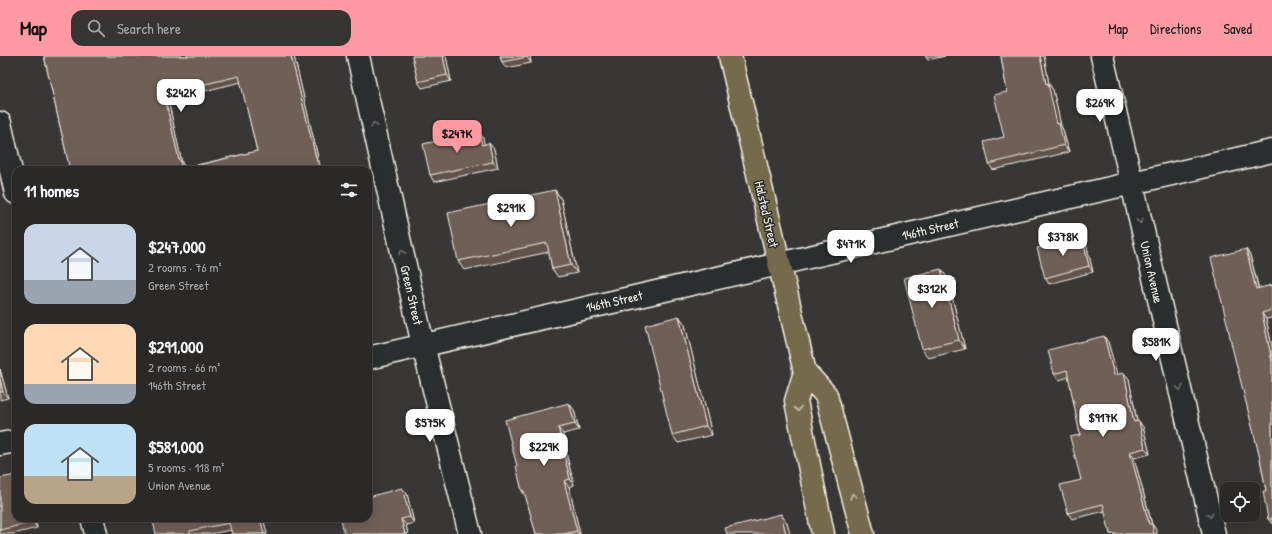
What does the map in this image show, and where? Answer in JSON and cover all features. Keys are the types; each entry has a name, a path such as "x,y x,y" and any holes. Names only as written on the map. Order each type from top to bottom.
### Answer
{"main road":[{"name":"Halsted Street","path":"730,56 805,372 826,395 863,534"},
{"path":"805,372 796,401 823,534"}],"street":[{"name":"Green Street","path":"358,56 423,345 470,534"},
{"name":"Union Avenue","path":"1102,56 1214,534"},
{"path":"0,123 12,176"},
{"name":"146th Street","path":"372,357 1272,151"},
{"path":"0,444 12,442"},
{"path":"93,522 96,534"}],"building":[{"path":"44,56 291,56 318,166 194,166 257,151 239,76 164,94 181,166 69,166"},
{"path":"412,56 443,56 447,75 418,82"},
{"path":"500,56 527,56 527,57 502,62"},
{"path":"1001,56 1040,56 1046,84 1048,83 1057,124 1059,123 1064,145 989,164 984,142 1004,137 994,95 1007,92"},
{"path":"479,132 482,145 489,143 493,162 430,175 423,144"},
{"path":"555,190 571,265 552,269 547,243 458,261 448,213"},
{"path":"1082,237 1089,266 1045,278 1037,248"},
{"path":"1246,249 1256,289 1272,285 1272,310 1262,313 1272,361 1272,519 1268,519 1263,491 1266,491 1260,458 1211,258"},
{"path":"941,269 959,340 922,349 904,278"},
{"path":"679,316 706,426 672,435 645,325"},
{"path":"1104,336 1114,375 1124,373 1134,422 1139,421 1145,448 1130,452 1149,524 1152,524 1154,534 1110,534 1103,504 1068,513 1060,485 1081,480 1070,437 1080,435 1067,370 1054,374 1048,350"},
{"path":"0,379 3,392 0,392"},
{"path":"569,403 575,424 558,428 570,479 564,481 577,531 563,534 536,534 524,491 522,491 505,420"},
{"path":"12,476 12,522 33,522 0,530 0,478"},
{"path":"402,488 410,517 401,519 405,534 344,534 342,522 372,522 372,496"},
{"path":"781,514 786,534 727,534 725,528"},
{"path":"153,522 261,522 264,534 232,534 229,523 190,531 190,534 156,534"}]}
